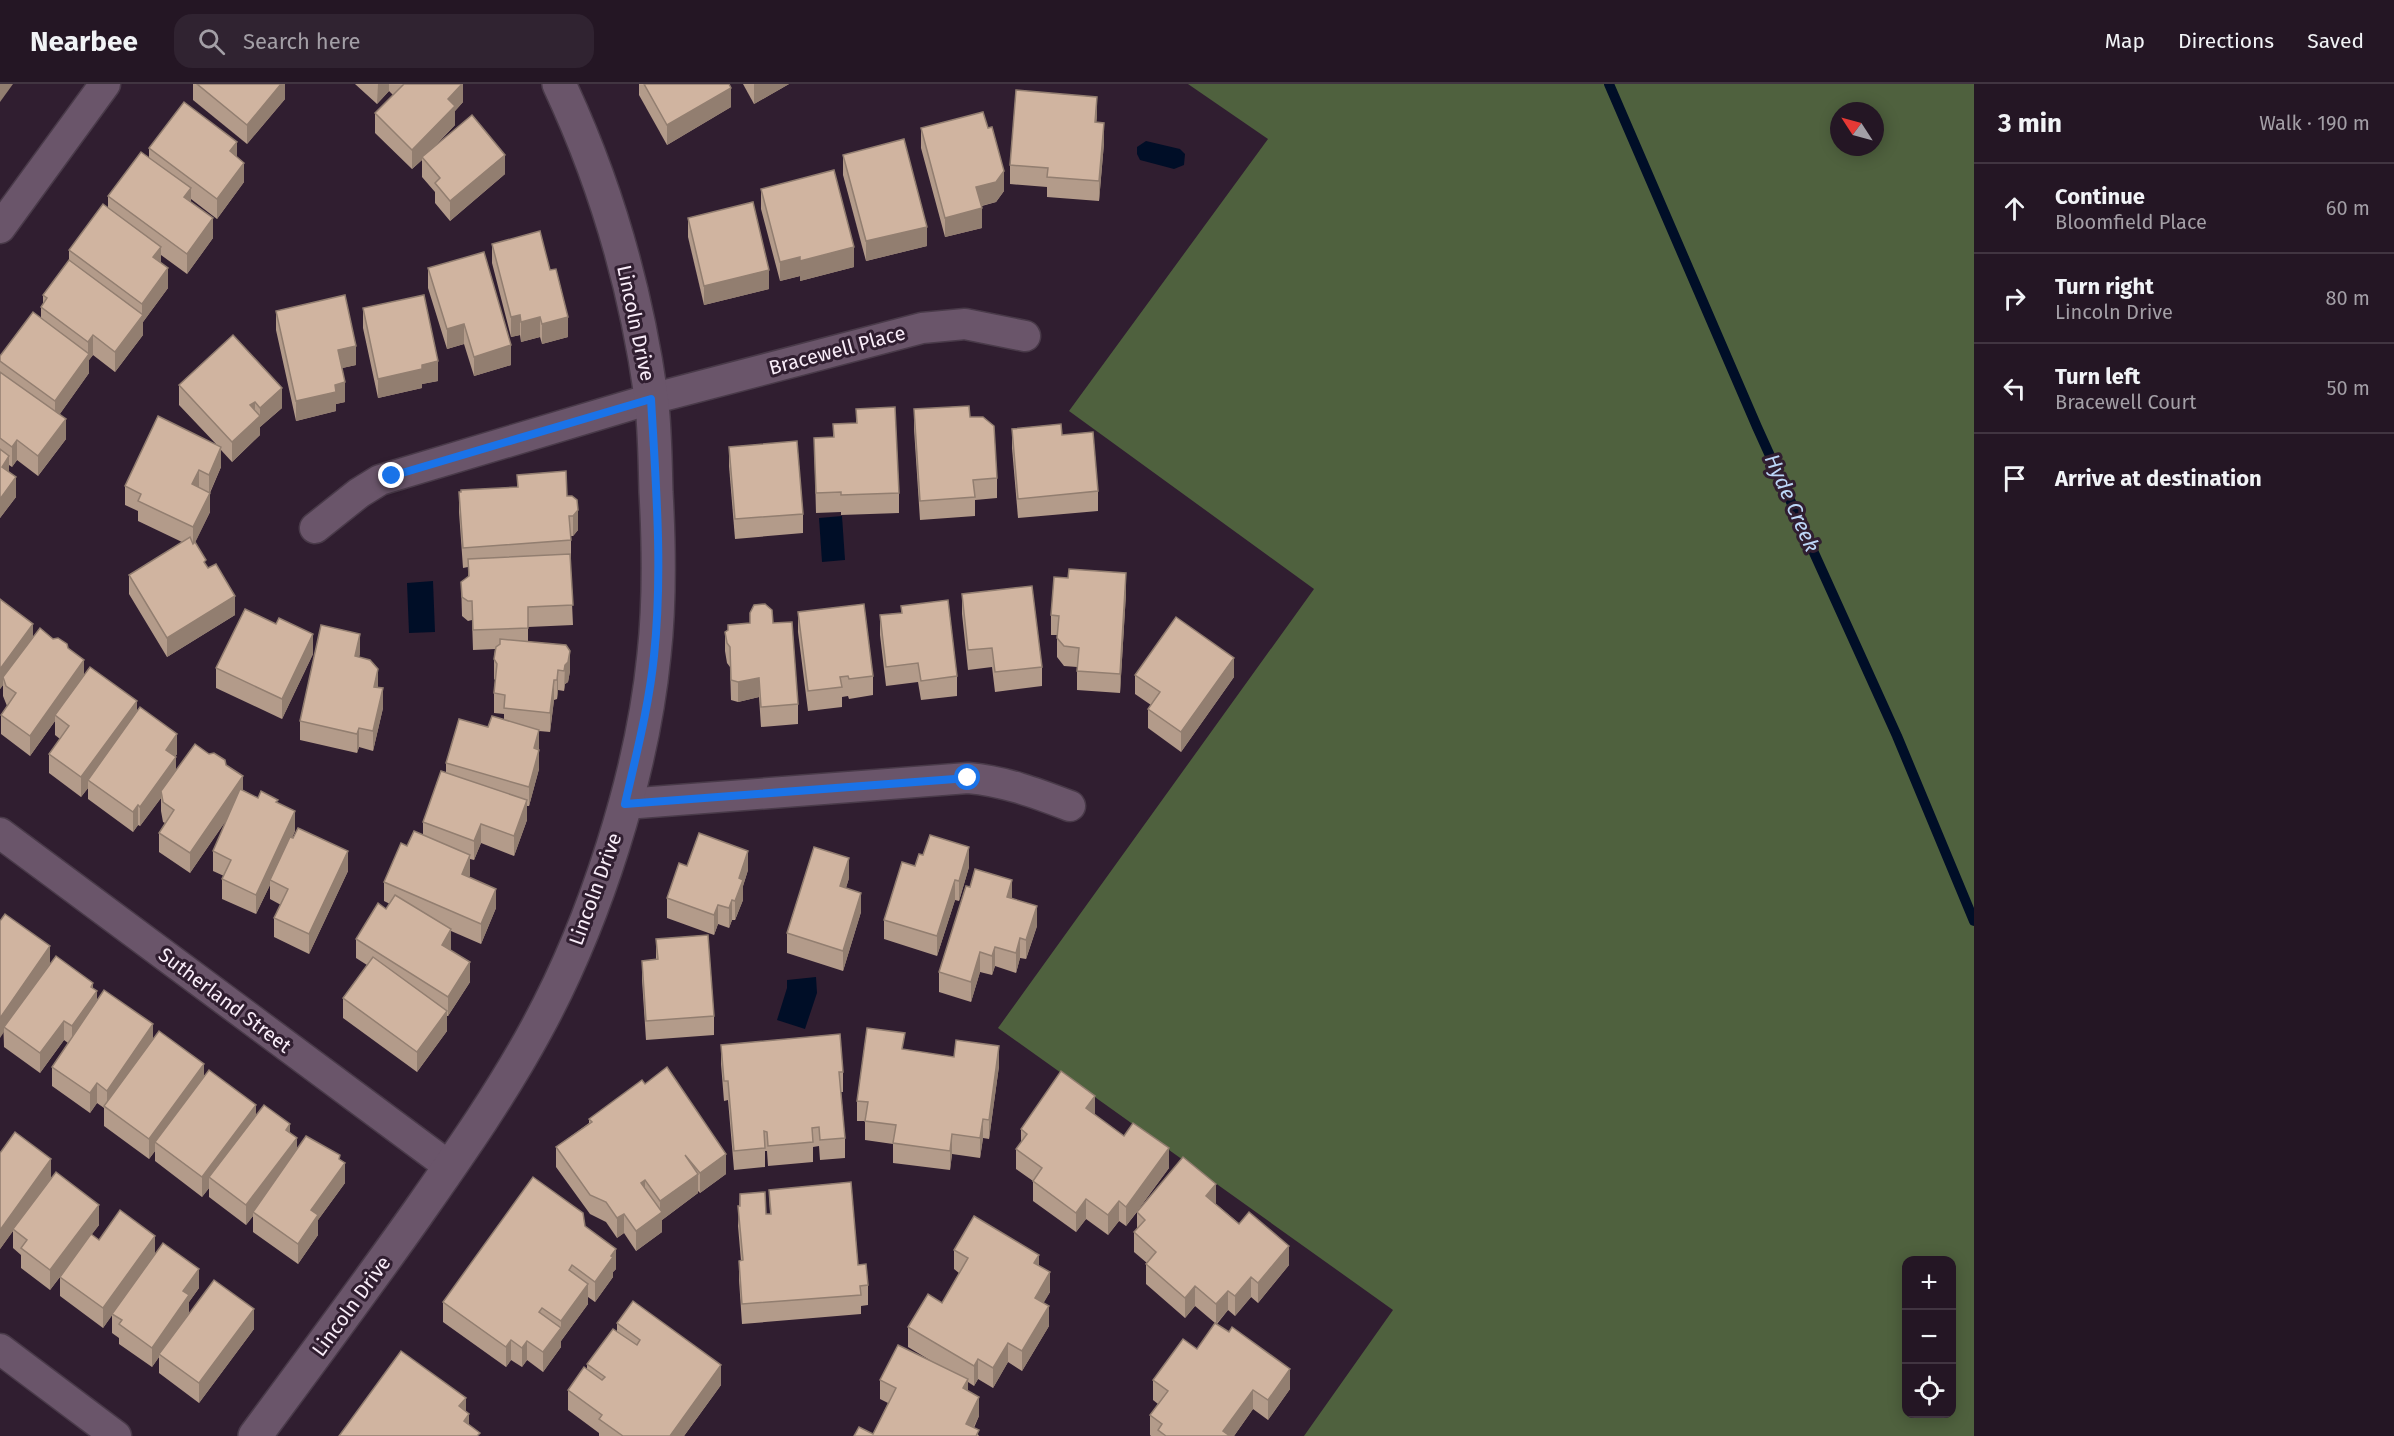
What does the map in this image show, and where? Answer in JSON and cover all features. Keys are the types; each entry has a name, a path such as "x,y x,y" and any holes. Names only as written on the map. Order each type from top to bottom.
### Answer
{"street":[{"path":"0,228 105,84"},
{"name":"Lincoln Drive","path":"255,1436 358,1297 450,1167 512,1073 562,975 596,893 625,804 644,719 654,656 658,534 651,399 638,318 618,241 585,143 559,84"},
{"name":"Bracewell Place","path":"315,528 359,493 380,480 651,399 922,328 965,324 1025,336"},
{"path":"625,804 968,778 1014,785 1070,806"},
{"name":"Sutherland Street","path":"0,833 450,1167"},
{"path":"0,1349 116,1436"}],"green space":[{"path":"1188,84 1974,84 1974,1436 1304,1436 1393,1310 998,1028 1314,589 1069,411 1268,139"}],"water":[{"path":"1146,141 1180,149 1185,154 1184,165 1174,169 1140,160 1137,147"},
{"path":"842,516 845,560 822,562 819,518"},
{"path":"433,581 435,632 409,633 407,583"},
{"path":"816,977 817,993 805,1029 777,1020 787,988 787,980"}],"building":[{"path":"197,84 281,84 247,125"},
{"path":"404,84 462,84 448,99 455,106 412,150 375,113"},
{"path":"644,84 729,84 731,88 667,125"},
{"path":"1016,90 1097,97 1095,122 1104,123 1099,181 1047,177 1048,168 1010,165"},
{"path":"184,102 237,142 230,151 244,163 217,199 149,148"},
{"path":"983,112 988,128 992,127 1004,171 996,182 976,187 982,208 945,218 921,128"},
{"path":"472,115 505,155 450,201 435,183 440,178 422,157"},
{"path":"904,139 927,227 866,241 843,155"},
{"path":"141,152 191,188 184,197 213,218 187,254 108,196"},
{"path":"834,170 854,247 800,261 800,257 780,262 761,189"},
{"path":"753,202 769,270 704,286 688,218"},
{"path":"103,204 161,247 153,257 168,268 142,304 69,250"},
{"path":"540,231 550,270 556,269 568,317 542,324 540,317 521,322 520,315 511,317 492,244"},
{"path":"484,252 511,345 474,357 464,324 447,329 428,268"},
{"path":"69,260 143,315 115,352 93,335 88,342 41,307 47,298 43,295"},
{"path":"345,295 356,346 338,350 345,382 335,385 336,392 296,401 276,311"},
{"path":"424,295 438,361 422,365 422,369 378,379 363,308"},
{"path":"33,312 89,354 55,401 0,361 0,356"},
{"path":"233,335 282,388 260,408 255,402 250,405 260,416 232,442 179,385"},
{"path":"0,372 66,419 38,456 17,440 12,447 0,438"},
{"path":"969,406 970,417 983,417 994,426 997,478 973,480 975,497 920,501 914,409"},
{"path":"895,407 899,493 841,495 841,492 816,493 814,438 834,437 833,424 857,423 856,409"},
{"path":"158,416 221,447 209,475 199,470 192,484 210,493 193,527 138,501 141,494 125,486"},
{"path":"1061,424 1062,435 1093,432 1098,491 1018,499 1012,429"},
{"path":"797,441 803,514 735,519 729,447"},
{"path":"0,449 9,456 2,467 16,477 0,499"},
{"path":"566,471 567,496 572,496 577,500 578,510 573,516 569,516 571,540 463,548 459,492 461,490 518,487 517,475"},
{"path":"190,537 206,560 204,562 208,568 216,564 235,596 167,638 129,575"},
{"path":"570,554 573,605 528,607 528,628 473,630 472,601 462,597 461,582 469,576 468,559"},
{"path":"1069,569 1126,573 1120,674 1077,671 1079,648 1064,646 1057,638 1059,616 1051,615 1054,577 1068,578"},
{"path":"1032,586 1042,667 995,672 992,648 968,650 962,594"},
{"path":"0,599 33,624 0,669"},
{"path":"948,600 957,676 921,681 918,663 886,667 880,615 902,613 901,606"},
{"path":"765,604 772,610 773,623 792,622 798,704 761,707 759,678 738,682 731,680 730,647 725,632 728,630 728,625 750,623 750,613 754,605"},
{"path":"864,604 873,676 849,679 848,676 840,677 842,687 808,691 798,612"},
{"path":"245,609 276,624 279,618 313,634 282,699 216,668"},
{"path":"1176,617 1234,658 1181,732 1148,709 1160,692 1135,675"},
{"path":"321,625 360,634 355,656 370,660 378,669 374,687 383,688 373,731 359,728 357,734 300,721"},
{"path":"40,628 53,639 58,638 67,644 68,648 84,660 30,736 1,715 16,693 6,686 3,677"},
{"path":"500,639 566,645 570,651 568,662 564,671 558,670 557,680 554,680 550,713 504,708 505,695 494,693 497,664 494,659"},
{"path":"90,667 137,701 81,777 49,754 69,726 55,715"},
{"path":"140,707 177,734 166,750 176,757 140,807 138,805 133,812 88,780"},
{"path":"492,716 539,730 534,748 539,750 529,787 446,763 459,719 488,727"},
{"path":"195,744 209,754 214,753 225,760 226,765 243,776 190,853 159,833 174,810 163,802 161,791"},
{"path":"441,771 527,800 514,836 481,824 474,841 423,822"},
{"path":"240,789 258,798 261,791 278,800 276,802 295,811 256,895 222,879 231,860 213,851"},
{"path":"298,828 348,851 309,934 274,918 288,889 270,880 290,837 293,838"},
{"path":"414,831 470,855 462,874 496,889 481,924 384,882 401,843 407,846"},
{"path":"699,833 748,851 739,878 743,880 735,901 732,900 729,908 718,905 714,915 667,898 679,863 687,866"},
{"path":"930,835 969,847 959,881 955,880 937,936 884,920 902,862 915,866 919,854 923,855"},
{"path":"814,847 849,858 840,886 861,893 843,951 787,933"},
{"path":"975,869 1012,880 1007,897 1037,906 1026,940 1020,938 1016,953 995,947 992,956 980,952 971,982 939,972 966,886 970,887"},
{"path":"395,895 451,929 442,945 470,962 448,997 356,939 378,903 386,909"},
{"path":"5,914 50,946 0,1018 0,921"},
{"path":"708,935 714,1016 646,1021 642,961 658,959 656,939"},
{"path":"56,956 93,983 91,987 97,991 72,1026 64,1021 40,1053 4,1027"},
{"path":"373,957 447,1011 417,1052 343,998"},
{"path":"104,990 153,1024 107,1091 97,1083 90,1093 52,1067"},
{"path":"867,1028 905,1033 902,1049 954,1057 956,1040 999,1046 989,1120 983,1119 980,1138 952,1134 950,1151 893,1143 896,1125 865,1121 868,1102 857,1101"},
{"path":"159,1031 204,1064 149,1139 104,1106"},
{"path":"840,1034 843,1072 839,1072 845,1138 820,1140 819,1127 812,1128 813,1142 768,1146 767,1132 764,1131 765,1148 734,1151 728,1081 724,1081 721,1045"},
{"path":"667,1067 726,1154 700,1173 685,1155 698,1174 660,1201 645,1180 641,1183 662,1212 636,1231 624,1214 617,1218 606,1202 590,1195 556,1147 592,1122 589,1119 642,1080 645,1084"},
{"path":"209,1070 256,1105 202,1177 155,1142"},
{"path":"1061,1071 1095,1096 1086,1108 1124,1136 1133,1123 1169,1148 1126,1207 1119,1201 1108,1215 1086,1199 1076,1213 1033,1181 1042,1168 1016,1149 1027,1134 1021,1129"},
{"path":"264,1105 290,1124 286,1130 297,1138 246,1205 209,1177"},
{"path":"15,1132 51,1159 0,1230 0,1153"},
{"path":"306,1136 340,1155 339,1159 345,1163 311,1210 318,1215 298,1244 253,1212"},
{"path":"1183,1157 1216,1184 1206,1196 1239,1224 1249,1212 1289,1246 1258,1283 1251,1277 1235,1296 1228,1291 1216,1304 1195,1286 1185,1298 1146,1264 1156,1252 1134,1232 1145,1220 1137,1212"},
{"path":"56,1172 99,1205 50,1270 21,1248 27,1240 13,1229"},
{"path":"533,1177 583,1213 585,1226 616,1249 595,1282 572,1265 569,1270 588,1284 561,1321 542,1308 539,1312 561,1328 543,1352 527,1341 522,1348 511,1340 506,1347 443,1302"},
{"path":"851,1182 858,1265 866,1264 868,1285 860,1286 861,1295 742,1304 739,1261 743,1260 738,1206 740,1206 740,1194 765,1192 766,1214 771,1214 769,1190"},
{"path":"120,1210 155,1236 103,1308 60,1277 91,1234 99,1240"},
{"path":"974,1216 1039,1255 1034,1263 1050,1272 1035,1298 1049,1306 1022,1351 1008,1343 993,1368 978,1359 974,1366 908,1327 928,1294 942,1303 968,1258 954,1250"},
{"path":"163,1243 199,1269 183,1291 189,1295 152,1348 119,1324 122,1320 112,1314"},
{"path":"214,1280 254,1309 199,1383 159,1354"},
{"path":"633,1301 721,1365 670,1436 623,1436 599,1419 602,1415 568,1390 584,1367 602,1380 605,1377 587,1364 613,1329 637,1345 640,1340 617,1323"},
{"path":"1215,1323 1229,1332 1232,1327 1290,1369 1268,1400 1253,1390 1223,1431 1230,1436 1166,1436 1158,1430 1162,1424 1150,1415 1168,1391 1153,1380 1183,1339 1197,1349"},
{"path":"898,1345 968,1379 963,1388 979,1397 966,1424 979,1430 976,1436 854,1436 859,1427 873,1434 896,1388 880,1380"},
{"path":"401,1351 466,1398 459,1406 469,1414 464,1421 480,1433 477,1436 339,1436"}],"waterway":[{"name":"Hyde Creek","path":"1609,84 1757,427 1897,736 1974,921"}],"route":[{"path":"392,476 651,399 658,534 658,598 654,656 644,719 625,804 968,778"}]}
